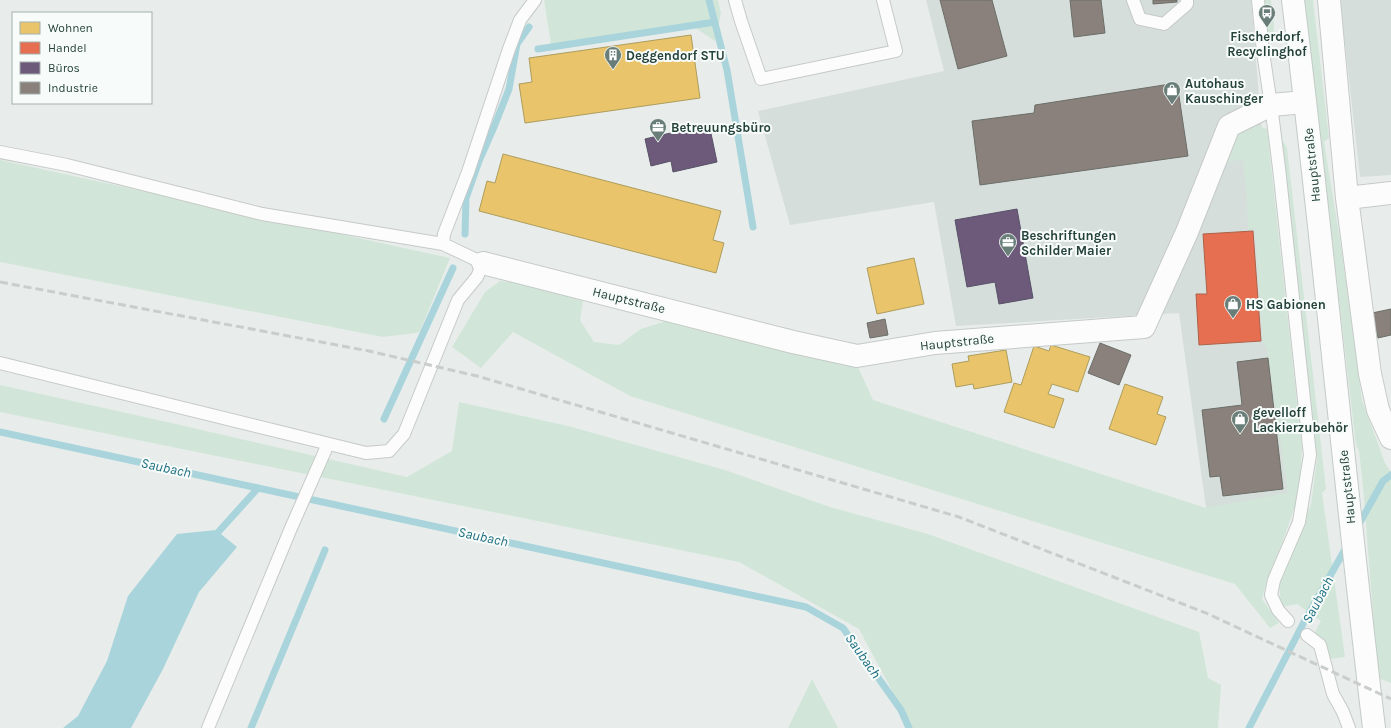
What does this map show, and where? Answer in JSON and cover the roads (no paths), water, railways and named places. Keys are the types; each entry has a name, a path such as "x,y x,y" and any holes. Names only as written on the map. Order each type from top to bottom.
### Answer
{"street":[{"name":"Hauptstraße","path":"1293,0 1306,102 1356,574 1374,728"},
{"path":"1329,0 1347,198 1370,374 1378,410 1388,433"},
{"name":"Hauptstraße","path":"483,263 793,342 857,356 934,343 1144,326 1187,232 1229,126 1271,106 1306,102"},
{"path":"1347,198 1391,193"}],"lane":[{"path":"443,244 444,234 480,139 509,49 520,20 535,0"},
{"path":"735,0 761,80 896,50 883,0"},
{"path":"1133,0 1140,19 1164,24 1187,4 1187,0"},
{"path":"1258,0 1310,455 1299,522 1274,580 1271,595 1278,610 1288,621"},
{"path":"0,152 68,165 262,214 443,244 483,263 477,277 458,300 404,434 389,450 366,453 0,363"},
{"path":"208,728 291,528 328,444"},
{"path":"1307,635 1320,645 1334,694 1349,728"}],"water":[{"path":"216,530 237,547 199,592 163,669 131,728 63,728 78,716 107,661 128,596 177,534"}],"waterway":[{"path":"709,0 727,70 753,227"},
{"path":"538,49 715,22"},
{"path":"465,234 466,198 479,161 509,89 517,44 529,27"},
{"path":"384,419 453,268"},
{"name":"Saubach","path":"0,432 806,607 843,628 901,710 909,728"},
{"name":"Saubach","path":"1358,526 1383,481 1391,475"},
{"path":"212,539 258,488"},
{"name":"Saubach","path":"1249,728 1304,622 1348,544"},
{"path":"251,728 325,550"}],"railway":[{"path":"0,282 369,351 477,376 959,517 1206,613 1391,699"}],"place":[{"name":"Fischerdorf, Recyclinghof","path":"1267,28"},
{"name":"Deggendorf STU","path":"613,70"},
{"name":"Autohaus Kauschinger","path":"1172,105"},
{"name":"Betreuungsbüro","path":"658,142"},
{"name":"Beschriftungen Schilder Maier","path":"1008,257"},
{"name":"HS Gabionen","path":"1233,319"},
{"name":"gevelloff Lackierzubehör","path":"1240,434"}]}
